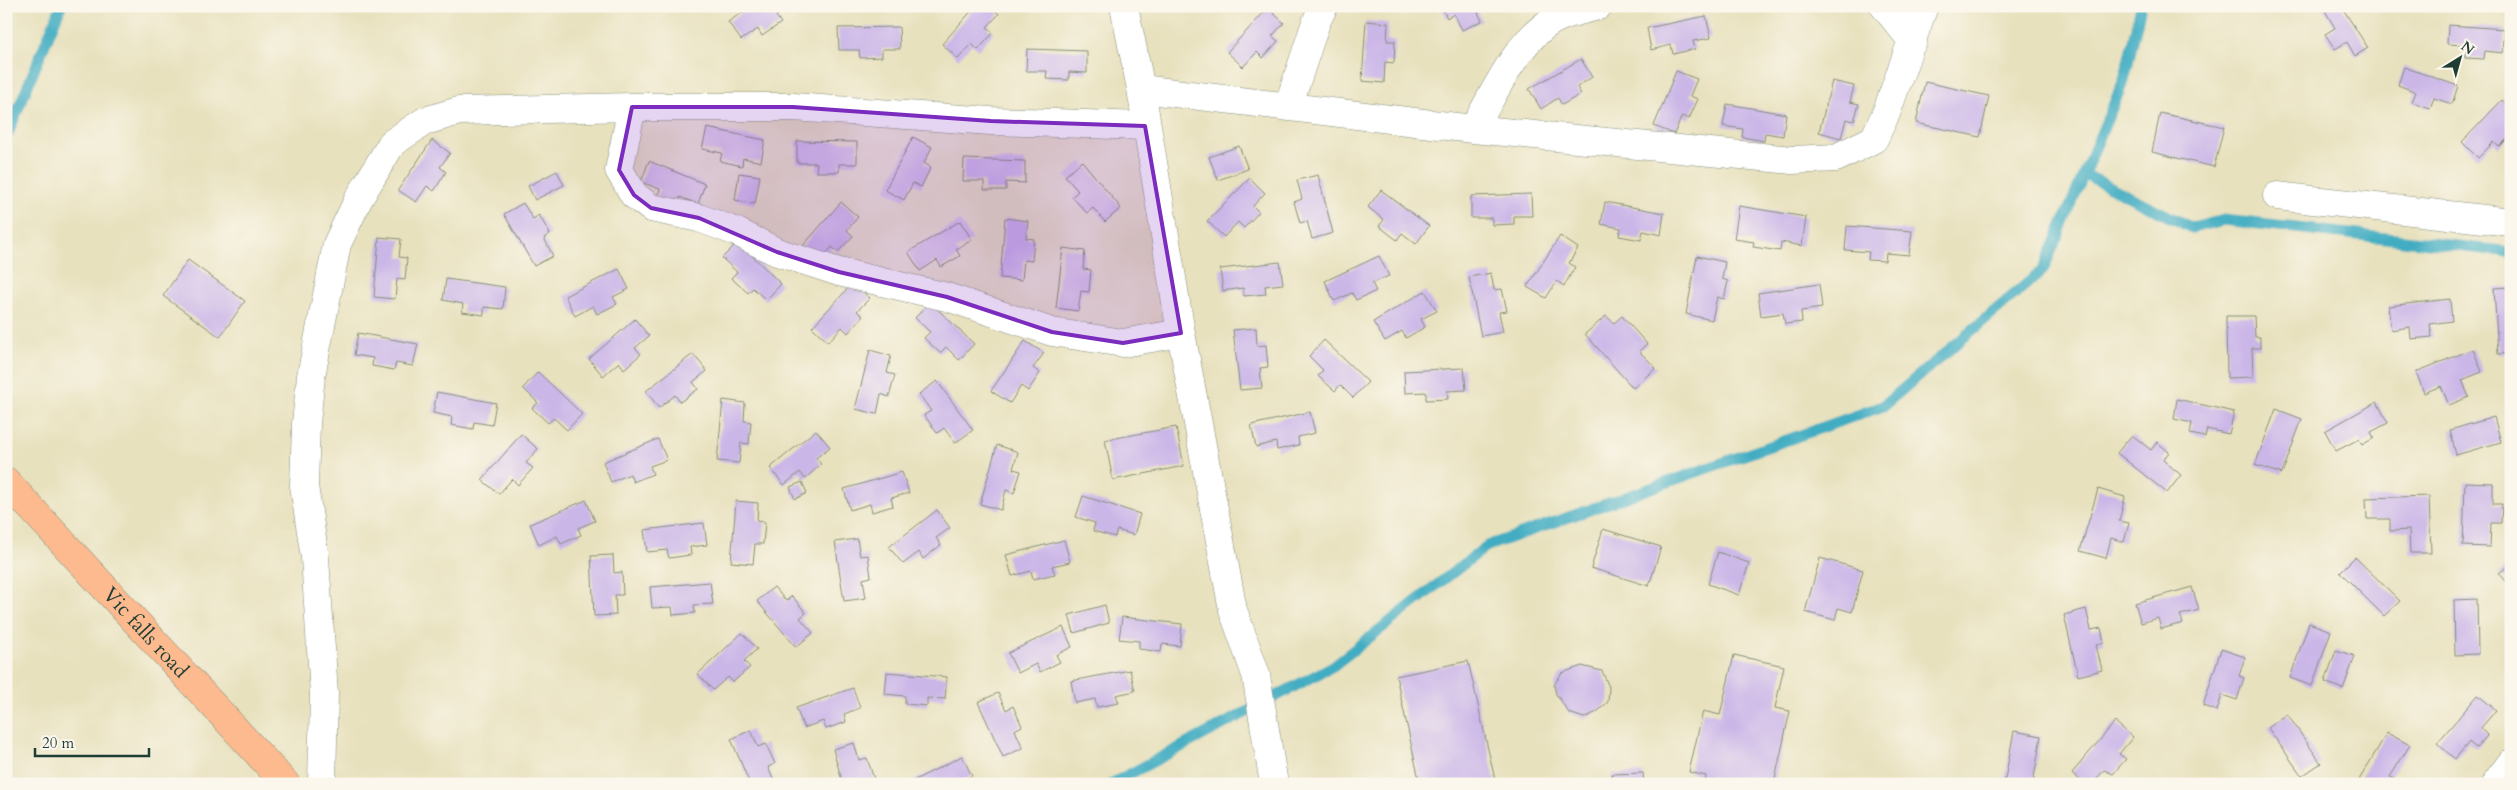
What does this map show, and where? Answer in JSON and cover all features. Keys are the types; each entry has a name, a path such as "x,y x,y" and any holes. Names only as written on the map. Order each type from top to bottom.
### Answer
{"highway":[{"name":"Vic falls road","path":"6,481 286,784"}],"street":[{"path":"1124,6 1141,89 1145,126 1181,333 1233,610 1256,675 1274,784"},
{"path":"1288,107 1324,6"},
{"path":"1473,129 1518,51 1524,45 1543,27 1573,12 1598,6"},
{"path":"1884,6 1913,42"},
{"path":"1141,89 1473,129 1792,160 1836,158 1874,139 1913,42 1924,6"},
{"path":"322,784 324,694 315,558 304,486 306,423 311,376 337,244 358,200 392,144 425,121 459,111 632,107 794,107 991,121 1145,126"},
{"path":"632,107 619,170 634,195 651,208 699,218 737,232 777,252 839,272 946,297 1052,332 1123,343 1181,333"},
{"path":"2277,196 2511,222"},
{"path":"2495,784 2511,763"}],"highlighted area":[{"path":"632,107 793,107 991,121 1145,126 1181,333 1123,343 1052,332 947,297 839,272 777,252 699,218 651,208 634,195 619,170"}],"building":[{"path":"752,6 791,6 776,16 781,23 762,36 758,29 741,40 728,22"},
{"path":"976,6 990,6 999,14 987,27 993,33 978,50 972,44 958,59 942,44"},
{"path":"1441,6 1475,6 1482,21 1462,30 1454,14 1447,18"},
{"path":"2329,6 2341,6 2368,48 2355,56 2347,42 2335,49 2325,34 2335,28 2324,9"},
{"path":"1268,8 1284,23 1272,36 1278,41 1263,58 1257,52 1243,67 1227,52"},
{"path":"1706,16 1711,38 1693,41 1695,49 1673,54 1671,45 1651,50 1647,28"},
{"path":"1366,21 1388,23 1387,41 1395,41 1394,63 1385,62 1384,83 1362,81"},
{"path":"2448,25 2505,29 2503,53 2485,51 2484,59 2465,58 2465,45 2447,44"},
{"path":"899,27 900,49 882,49 882,57 860,58 859,50 839,50 838,28"},
{"path":"1027,49 1087,51 1087,73 1069,72 1069,80 1046,79 1047,71 1026,71"},
{"path":"1581,59 1592,77 1577,87 1581,94 1562,105 1558,98 1541,109 1529,89"},
{"path":"2404,67 2458,86 2452,104 2434,98 2430,108 2412,102 2416,92 2398,85"},
{"path":"1676,71 1697,79 1690,96 1698,99 1689,119 1682,116 1674,134 1654,126"},
{"path":"1832,81 1854,86 1850,102 1859,104 1854,121 1846,119 1841,138 1819,132"},
{"path":"1925,82 1989,96 1980,137 1916,123"},
{"path":"2502,100 2511,108 2511,135 2499,147 2494,142 2478,158 2462,142"},
{"path":"1727,104 1786,114 1783,136 1765,133 1764,141 1742,137 1743,129 1723,126"},
{"path":"2160,113 2224,127 2214,167 2152,152"},
{"path":"707,128 765,140 761,162 743,158 742,166 720,161 722,153 702,149"},
{"path":"913,137 932,147 924,163 931,167 921,187 913,183 904,200 885,190"},
{"path":"432,140 450,153 440,167 446,172 434,191 427,186 416,202 398,190"},
{"path":"797,141 857,142 857,164 839,164 839,172 816,172 817,163 797,163"},
{"path":"1239,146 1248,169 1218,180 1209,157"},
{"path":"964,159 1025,161 1025,183 1006,182 1006,190 984,190 984,181 963,181"},
{"path":"649,161 705,184 698,204 680,197 678,205 657,197 660,189 641,182"},
{"path":"1082,161 1121,208 1105,222 1093,208 1087,213 1072,197 1078,191 1065,176"},
{"path":"557,171 564,185 535,200 528,186"},
{"path":"739,173 760,176 755,204 735,200"},
{"path":"1318,175 1333,233 1312,239 1307,221 1300,223 1294,202 1302,199 1297,180"},
{"path":"1250,178 1265,193 1253,206 1259,212 1244,228 1238,222 1224,237 1207,221"},
{"path":"1381,190 1429,226 1416,244 1402,233 1397,240 1379,226 1384,220 1368,207"},
{"path":"1531,194 1532,216 1514,216 1514,224 1492,225 1492,218 1471,218 1471,196"},
{"path":"841,202 858,217 847,230 853,236 838,252 832,247 819,262 802,247"},
{"path":"1605,202 1664,213 1661,235 1643,231 1641,240 1619,236 1621,228 1601,224"},
{"path":"523,203 533,219 539,215 550,234 544,238 553,256 534,266 504,214"},
{"path":"1739,206 1806,217 1802,246 1781,242 1780,251 1753,247 1754,242 1734,239"},
{"path":"1005,218 1028,221 1026,238 1034,239 1032,261 1024,260 1022,280 1000,278"},
{"path":"960,221 972,240 956,249 960,256 941,267 937,260 920,271 908,252"},
{"path":"1847,226 1912,231 1909,255 1886,253 1885,261 1868,260 1869,252 1845,250"},
{"path":"1560,236 1578,248 1569,263 1575,267 1564,286 1557,281 1546,298 1527,287"},
{"path":"379,237 401,239 399,257 407,258 405,280 397,279 395,299 374,297"},
{"path":"738,242 781,284 766,300 753,288 748,293 731,278 737,272 722,258"},
{"path":"1063,248 1085,251 1083,269 1091,270 1089,292 1081,291 1078,311 1056,308"},
{"path":"1379,256 1389,276 1372,283 1376,291 1356,300 1352,293 1334,301 1325,281"},
{"path":"1697,256 1725,262 1722,279 1728,281 1724,299 1717,297 1712,320 1686,314"},
{"path":"188,260 245,301 220,337 163,296"},
{"path":"1280,262 1283,284 1265,286 1266,294 1244,296 1243,288 1223,291 1220,269"},
{"path":"619,269 629,289 613,297 617,304 597,314 593,306 575,316 565,296"},
{"path":"1491,273 1494,290 1502,289 1507,311 1499,312 1503,332 1481,336 1469,277"},
{"path":"446,279 505,287 503,309 484,307 484,315 462,312 463,304 443,300"},
{"path":"853,283 870,298 857,311 863,316 848,333 842,327 828,342 812,327"},
{"path":"1819,284 1822,308 1801,311 1802,322 1785,324 1783,313 1761,316 1758,293"},
{"path":"2511,287 2511,353 2498,354 2494,288"},
{"path":"1425,291 1437,311 1421,319 1425,327 1406,338 1402,331 1385,341 1373,322"},
{"path":"2450,299 2452,321 2430,324 2432,337 2411,339 2410,327 2391,330 2388,306"},
{"path":"930,302 974,344 959,360 946,347 940,353 924,338 930,332 915,318"},
{"path":"1606,316 1614,323 1622,316 1647,344 1639,351 1656,368 1633,388 1585,334"},
{"path":"2226,316 2254,316 2255,337 2260,337 2260,348 2252,348 2253,377 2227,378"},
{"path":"635,319 649,336 635,348 641,354 624,369 619,362 603,376 589,359"},
{"path":"1256,328 1257,346 1266,345 1268,367 1260,368 1262,388 1240,390 1233,330"},
{"path":"358,333 418,344 413,366 396,363 394,370 372,366 373,358 354,355"},
{"path":"1324,340 1368,382 1353,398 1340,385 1335,391 1318,376 1323,370 1309,356"},
{"path":"1025,341 1044,353 1033,368 1040,373 1028,391 1021,386 1010,403 991,391"},
{"path":"2473,349 2482,372 2462,380 2469,397 2449,405 2441,386 2424,393 2416,372"},
{"path":"870,350 891,356 887,373 895,375 889,397 881,394 877,414 855,409"},
{"path":"693,354 707,371 693,382 698,389 680,402 675,395 659,408 646,391"},
{"path":"1464,368 1466,390 1447,391 1448,399 1426,400 1426,392 1405,393 1404,371"},
{"path":"538,372 582,414 567,430 554,418 548,423 532,408 538,403 523,388"},
{"path":"937,381 973,430 955,443 944,428 937,433 924,415 931,411 919,394"},
{"path":"437,392 496,403 492,425 474,422 473,429 451,425 452,417 433,413"},
{"path":"2177,399 2234,412 2229,434 2207,429 2205,437 2190,434 2192,423 2174,419"},
{"path":"723,400 745,403 744,421 751,422 749,444 741,443 739,463 717,461"},
{"path":"2377,402 2388,423 2371,432 2374,438 2362,445 2359,439 2336,451 2325,431"},
{"path":"2276,409 2302,419 2282,474 2255,465"},
{"path":"1310,412 1315,433 1298,437 1299,445 1277,450 1276,442 1256,447 1251,425"},
{"path":"2494,417 2501,442 2456,455 2450,430"},
{"path":"1176,427 1184,466 1113,480 1105,440"},
{"path":"816,430 830,447 816,458 821,464 805,479 800,472 784,485 770,468"},
{"path":"521,434 538,449 526,463 533,468 518,485 512,479 499,494 482,480"},
{"path":"2132,435 2151,450 2157,442 2169,452 2163,460 2181,475 2167,493 2117,453"},
{"path":"658,439 667,460 650,466 653,474 633,482 630,474 611,482 603,462"},
{"path":"997,445 1018,452 1013,469 1021,471 1014,493 1006,490 1001,510 980,504"},
{"path":"902,472 909,493 891,498 893,506 872,512 870,504 850,510 844,489"},
{"path":"802,482 807,493 795,499 790,487"},
{"path":"2465,482 2493,483 2493,504 2502,504 2501,523 2491,523 2490,547 2463,546"},
{"path":"2098,489 2125,497 2119,521 2129,523 2124,542 2111,538 2106,558 2080,551"},
{"path":"1083,496 1140,514 1134,535 1117,530 1115,537 1093,531 1095,523 1076,517"},
{"path":"2429,496 2431,553 2410,553 2409,530 2390,531 2390,519 2367,519 2366,498"},
{"path":"586,500 595,521 578,528 581,535 561,544 557,536 539,545 530,524"},
{"path":"736,501 758,503 757,521 765,522 763,544 755,544 753,564 731,562"},
{"path":"937,510 950,528 936,538 941,545 923,559 919,552 903,564 889,547"},
{"path":"704,523 707,545 690,547 691,555 669,558 667,550 647,552 644,530"},
{"path":"1603,529 1661,547 1649,586 1591,568"},
{"path":"857,539 860,556 868,555 871,577 863,579 866,598 844,601 835,542"},
{"path":"1064,540 1070,562 1052,566 1055,574 1033,579 1031,571 1012,576 1006,555"},
{"path":"1718,552 1749,563 1739,595 1708,584"},
{"path":"613,555 614,573 622,572 623,595 615,595 616,615 594,616 591,556"},
{"path":"2355,557 2400,601 2384,616 2340,572"},
{"path":"1820,558 1863,570 1852,612 1838,608 1835,620 1805,612"},
{"path":"2511,564 2511,587 2499,573"},
{"path":"710,582 713,604 694,605 695,613 673,615 672,607 652,608 650,587"},
{"path":"774,587 786,601 792,596 806,613 800,618 813,633 796,647 757,601"},
{"path":"2192,587 2199,610 2180,615 2183,623 2161,629 2158,618 2141,623 2135,603"},
{"path":"2477,599 2478,654 2455,655 2454,600"},
{"path":"1105,605 1109,623 1074,633 1069,615"},
{"path":"2086,609 2091,630 2101,628 2104,643 2096,645 2102,670 2078,676 2064,615"},
{"path":"1122,617 1182,624 1180,646 1162,644 1161,652 1139,649 1139,641 1119,639"},
{"path":"2309,623 2331,631 2312,686 2290,678"},
{"path":"1063,627 1072,647 1056,655 1060,662 1040,672 1036,664 1018,673 1008,653"},
{"path":"742,633 757,649 744,661 750,667 733,682 728,677 713,690 698,674"},
{"path":"2221,649 2245,657 2239,676 2244,678 2237,700 2222,695 2217,711 2203,706"},
{"path":"2336,650 2355,656 2343,689 2325,682"},
{"path":"1734,655 1784,666 1775,708 1790,711 1774,784 1705,784 1706,776 1689,772 1703,711 1720,715"},
{"path":"1468,661 1496,784 1420,784 1396,676"},
{"path":"1582,666 1602,671 1609,687 1608,702 1597,712 1584,718 1569,713 1556,694 1554,685 1562,673"},
{"path":"1130,670 1135,691 1116,695 1119,703 1097,707 1095,699 1075,703 1071,681"},
{"path":"887,672 947,677 945,699 927,698 927,706 905,704 905,696 885,694"},
{"path":"853,688 860,708 844,714 846,722 826,729 823,721 804,728 796,708"},
{"path":"998,693 1006,710 1013,706 1022,726 1015,730 1023,748 1003,757 978,702"},
{"path":"2478,695 2496,710 2481,728 2488,735 2476,748 2469,742 2455,759 2437,743"},
{"path":"2287,714 2321,763 2302,776 2268,728"},
{"path":"2115,722 2133,737 2119,754 2126,759 2113,774 2104,770 2093,784 2084,784 2072,773"},
{"path":"751,730 758,747 766,744 775,764 768,767 775,784 750,784 731,739"},
{"path":"2014,731 2041,736 2033,784 2004,784"},
{"path":"2387,733 2410,745 2390,777 2398,782 2397,784 2365,784 2359,780"},
{"path":"854,743 859,760 867,758 874,779 865,781 866,784 843,784 833,749"},
{"path":"962,756 972,776 956,784 907,784"},
{"path":"1643,773 1644,784 1612,784 1612,774"}],"waterway":[{"path":"6,138 61,6"},
{"path":"1111,784 1333,666 1487,546 1883,406 2043,270 2124,80 2141,6"},
{"path":"2084,174 2192,228 2224,220 2511,252"}]}
